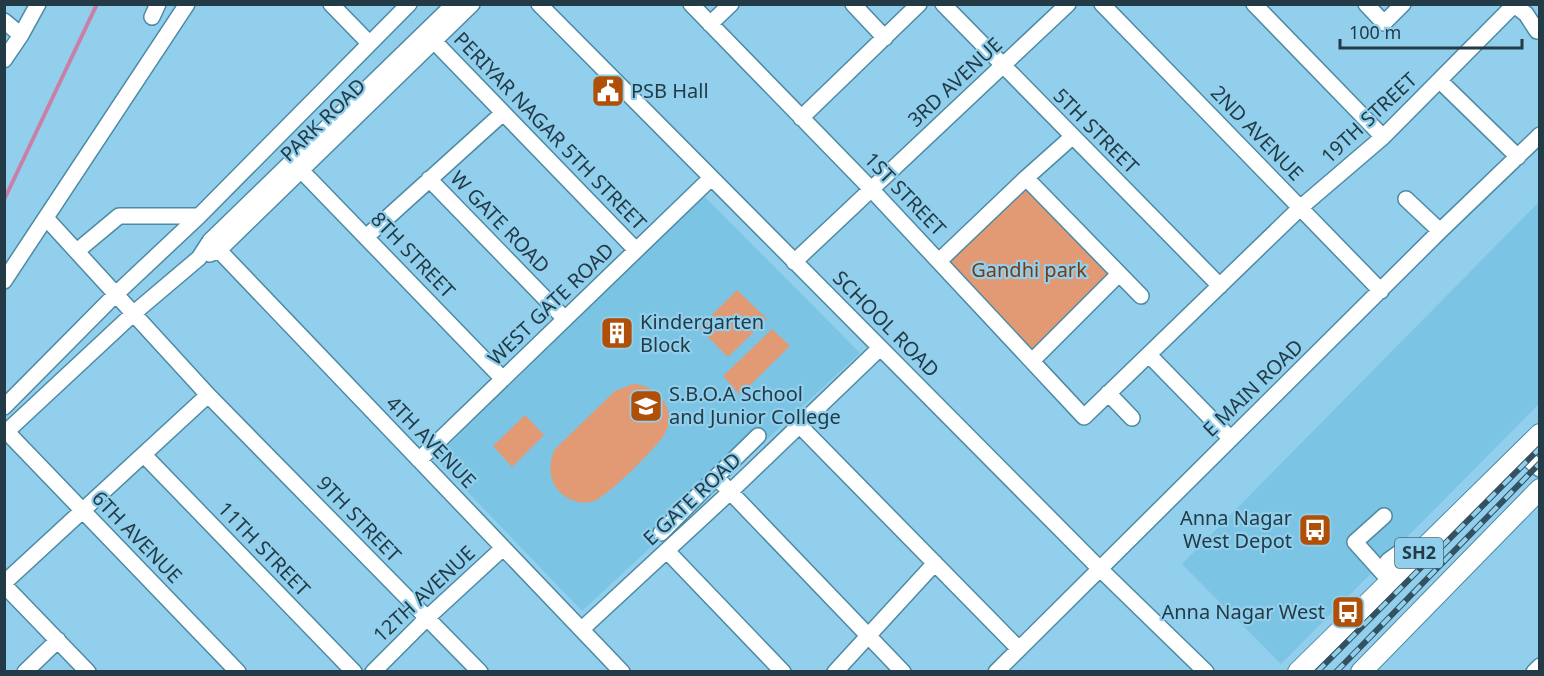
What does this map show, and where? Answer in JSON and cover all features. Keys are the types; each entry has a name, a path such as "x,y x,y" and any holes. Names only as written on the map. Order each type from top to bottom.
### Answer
{"main road":[{"name":"SH2","path":"1298,672 1539,434"},
{"name":"SH2","path":"1360,672 1539,489"}],"street":[{"path":"4,60 38,4"},
{"path":"4,281 187,4"},
{"path":"331,4 369,43"},
{"path":"4,406 116,294 199,216 409,4"},
{"name":"PARK ROAD","path":"6,433 134,313 214,246 430,37 472,4"},
{"name":"SCHOOL ROAD","path":"539,4 1099,568 1206,672"},
{"name":"1ST STREET","path":"691,4 872,190 1084,417 1108,393"},
{"path":"710,24 731,4"},
{"path":"853,4 885,38"},
{"path":"801,118 919,4"},
{"name":"5TH STREET","path":"943,4 1220,286"},
{"name":"3RD AVENUE","path":"794,262 1068,4"},
{"name":"2ND AVENUE","path":"1102,4 1382,291"},
{"path":"1254,4 1383,137"},
{"path":"1366,4 1384,23 1403,4"},
{"name":"PARK ROAD","path":"430,37 452,5"},
{"path":"1513,5 1526,14 1537,31"},
{"name":"19TH STREET","path":"1220,286 1300,208 1383,137 1513,5"},
{"path":"4,21 21,35"},
{"name":"PERIYAR NAGAR 5TH STREET","path":"430,37 636,250"},
{"path":"1440,81 1518,157"},
{"path":"366,237 503,113"},
{"name":"E MAIN ROAD","path":"996,672 1539,135"},
{"path":"939,261 1072,137"},
{"name":"8TH STREET","path":"297,166 503,379"},
{"name":"WEST GATE ROAD","path":"419,460 711,178"},
{"path":"1026,178 1140,296"},
{"name":"W GATE ROAD","path":"429,179 565,319"},
{"path":"1406,199 1440,231"},
{"path":"77,251 119,216 199,216"},
{"name":"9TH STREET","path":"46,218 208,395 480,672"},
{"name":"4TH AVENUE","path":"214,246 622,672"},
{"path":"1032,361 1119,274"},
{"path":"1132,418 1108,393 1220,286"},
{"name":"E GATE ROAD","path":"582,629 668,551 880,348"},
{"path":"1149,355 1231,438"},
{"path":"88,672 4,584 208,395"},
{"path":"800,426 1019,649"},
{"name":"6TH AVENUE","path":"6,433 238,672"},
{"path":"661,533 758,436"},
{"path":"1521,453 1539,469"},
{"name":"11TH STREET","path":"144,455 354,672"},
{"path":"716,477 903,672"},
{"path":"1384,516 1355,542 1392,580"},
{"name":"12TH AVENUE","path":"373,672 427,618 503,548"},
{"path":"668,551 783,672"},
{"path":"835,672 935,563"},
{"path":"25,672 58,640"},
{"path":"1534,672 1539,666"}],"shaded area":[{"name":"S.B.O.A School and Junior College","path":"704,196 860,353 582,611 435,458"},
{"path":"1539,202 1539,404 1281,664 1182,564"}],"green space":[{"name":"Gandhi park","path":"1023,185 1110,275 1030,352 945,260"},
{"path":"737,290 767,319 728,357 699,328"},
{"path":"772,329 790,346 740,395 723,376"},
{"path":"633,384 650,389 664,400 669,417 664,435 631,471 600,498 584,503 569,499 557,489 552,479 551,464 555,449 615,391"},
{"path":"525,415 544,435 512,467 493,446"}],"waterway":[{"path":"4,200 97,4"}],"railway":[{"path":"1317,672 1540,448"},
{"path":"1336,672 1540,463"}],"place":[{"name":"PSB Hall","path":"608,91"},
{"name":"Kindergarten Block","path":"617,333"},
{"name":"S.B.O.A School and Junior College","path":"646,406"},
{"name":"Anna Nagar West Depot","path":"1315,530"},
{"name":"Anna Nagar West","path":"1348,612"}]}
